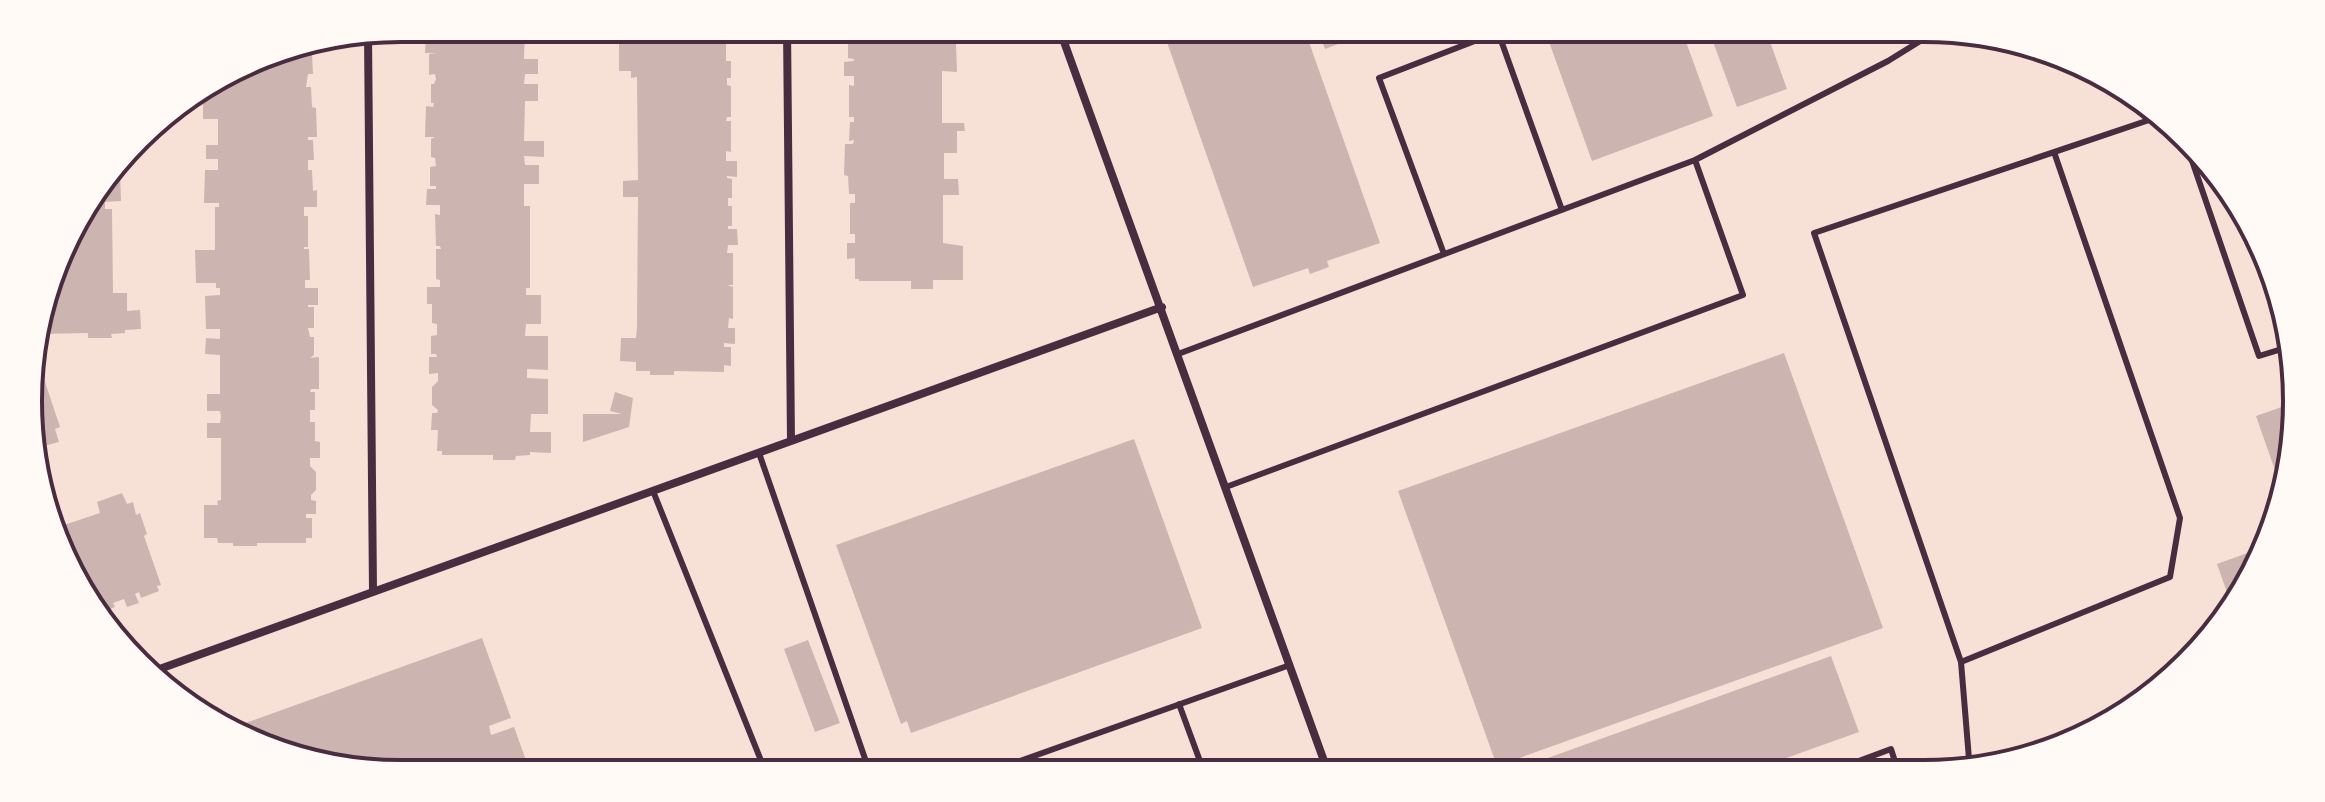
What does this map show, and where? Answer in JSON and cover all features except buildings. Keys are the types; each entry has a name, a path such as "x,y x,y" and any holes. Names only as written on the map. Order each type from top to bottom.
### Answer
{"street":[{"path":"787,42 791,441"},
{"path":"1064,42 1324,760"},
{"path":"368,44 373,592"},
{"path":"161,668 1162,307"}],"lane":[{"path":"1444,254 1379,78 1472,42"},
{"path":"1502,42 1562,210"},
{"path":"1178,354 1695,160 1888,61 1919,42"},
{"path":"1969,757 1961,662 1814,233 2148,120"},
{"path":"1961,662 2170,577 2180,518 2054,152"},
{"path":"1226,487 1743,295 1695,160"},
{"path":"2193,163 2259,356 2279,350"},
{"path":"759,453 865,760"},
{"path":"653,491 761,760"},
{"path":"1022,760 1290,665"},
{"path":"1179,704 1200,760"},
{"path":"1862,760 1891,749 1894,760"}]}
